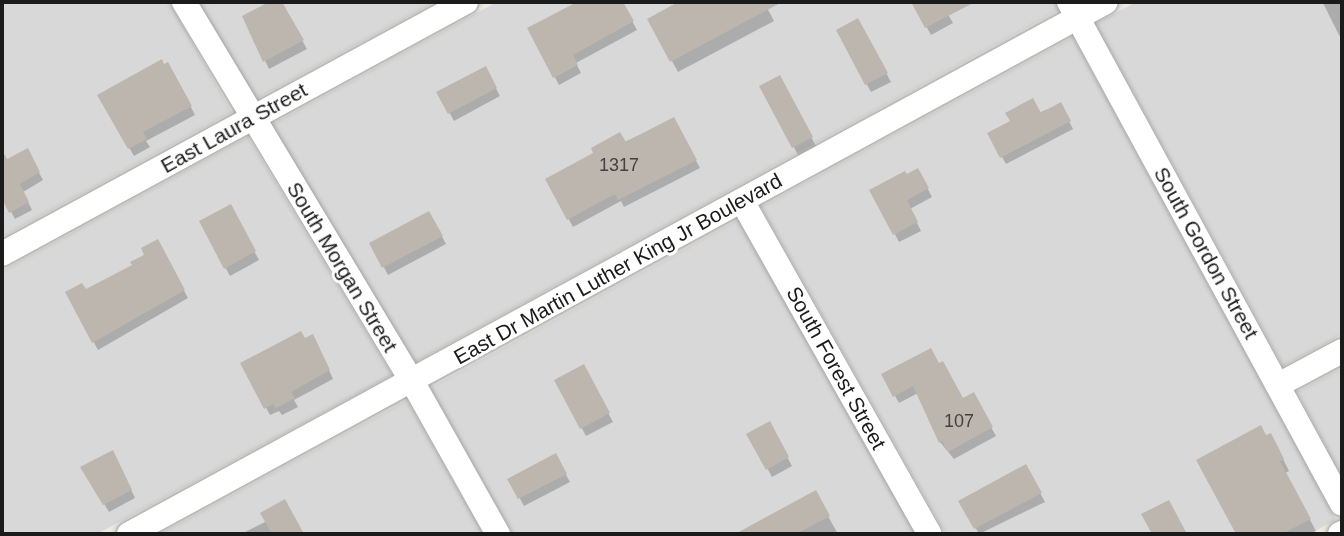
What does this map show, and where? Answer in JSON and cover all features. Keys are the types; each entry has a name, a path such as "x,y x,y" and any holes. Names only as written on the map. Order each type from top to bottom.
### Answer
{"street":[{"name":"South Morgan Street","path":"184,2 251,118 411,381 498,534"},
{"name":"East Laura Street","path":"2,254 466,2"},
{"name":"East Dr Martin Luther King Jr Boulevard","path":"129,534 742,201 1073,10 1106,2"},
{"name":"South Gordon Street","path":"1073,10 1342,504"},
{"name":"South Forest Street","path":"742,201 930,534"},
{"path":"1278,385 1342,351"}],"shaded area":[{"path":"2,2 169,2 232,112 2,237"},
{"path":"199,2 435,2 256,99"},
{"path":"497,2 1054,2 1059,10 415,362 271,125"},
{"path":"1136,2 1342,2 1342,334 1283,366 1096,24"},
{"path":"1073,37 1336,520 1309,534 946,534 761,207"},
{"path":"248,137 392,375 97,534 2,534 2,271"},
{"path":"738,220 915,534 513,534 430,388"},
{"path":"1342,368 1342,476 1297,392"},
{"path":"407,400 483,534 160,534"}],"building":[{"path":"269,2 282,2 304,40 263,62 242,16"},
{"path":"577,2 623,2 634,21 573,55 578,65 553,78 527,28"},
{"path":"678,2 782,2 670,62 647,19"},
{"path":"911,2 975,2 925,28"},
{"path":"858,18 888,73 865,85 836,30"},
{"path":"162,59 164,64 168,62 192,106 143,132 147,139 128,149 97,95"},
{"path":"486,66 497,88 448,114 436,92"},
{"path":"780,75 813,137 792,148 759,86"},
{"path":"1033,98 1041,113 1061,102 1071,121 1000,158 987,133 1010,121 1005,113"},
{"path":"674,117 697,160 618,200 615,194 567,220 545,179 593,153 591,148 620,132 626,142"},
{"path":"28,148 40,172 20,184 29,202 9,213 2,199 2,150 7,159"},
{"path":"918,168 929,188 907,200 918,222 893,235 869,190 905,171 907,174"},
{"path":"231,204 256,251 224,269 199,221"},
{"path":"429,211 443,236 382,268 369,243"},
{"path":"158,239 185,290 92,343 65,292 82,283 86,289 132,265 130,262 144,255 141,248"},
{"path":"301,331 305,338 313,334 330,370 291,392 295,398 276,408 273,404 264,409 240,363"},
{"path":"931,348 939,363 943,361 963,398 974,392 993,427 948,452 942,441 939,443 913,386 893,397 881,374"},
{"path":"584,364 610,413 580,429 554,380"},
{"path":"770,421 789,457 766,470 746,434"},
{"path":"1261,425 1266,435 1271,433 1284,459 1280,461 1311,519 1282,534 1236,534 1196,460"},
{"path":"113,450 132,490 103,505 80,467"},
{"path":"556,453 567,474 518,499 507,479"},
{"path":"1026,464 1042,493 974,529 958,501"},
{"path":"816,490 830,516 796,534 735,534"},
{"path":"285,499 304,534 272,534 260,513"},
{"path":"1169,500 1187,534 1152,534 1141,514"}]}
